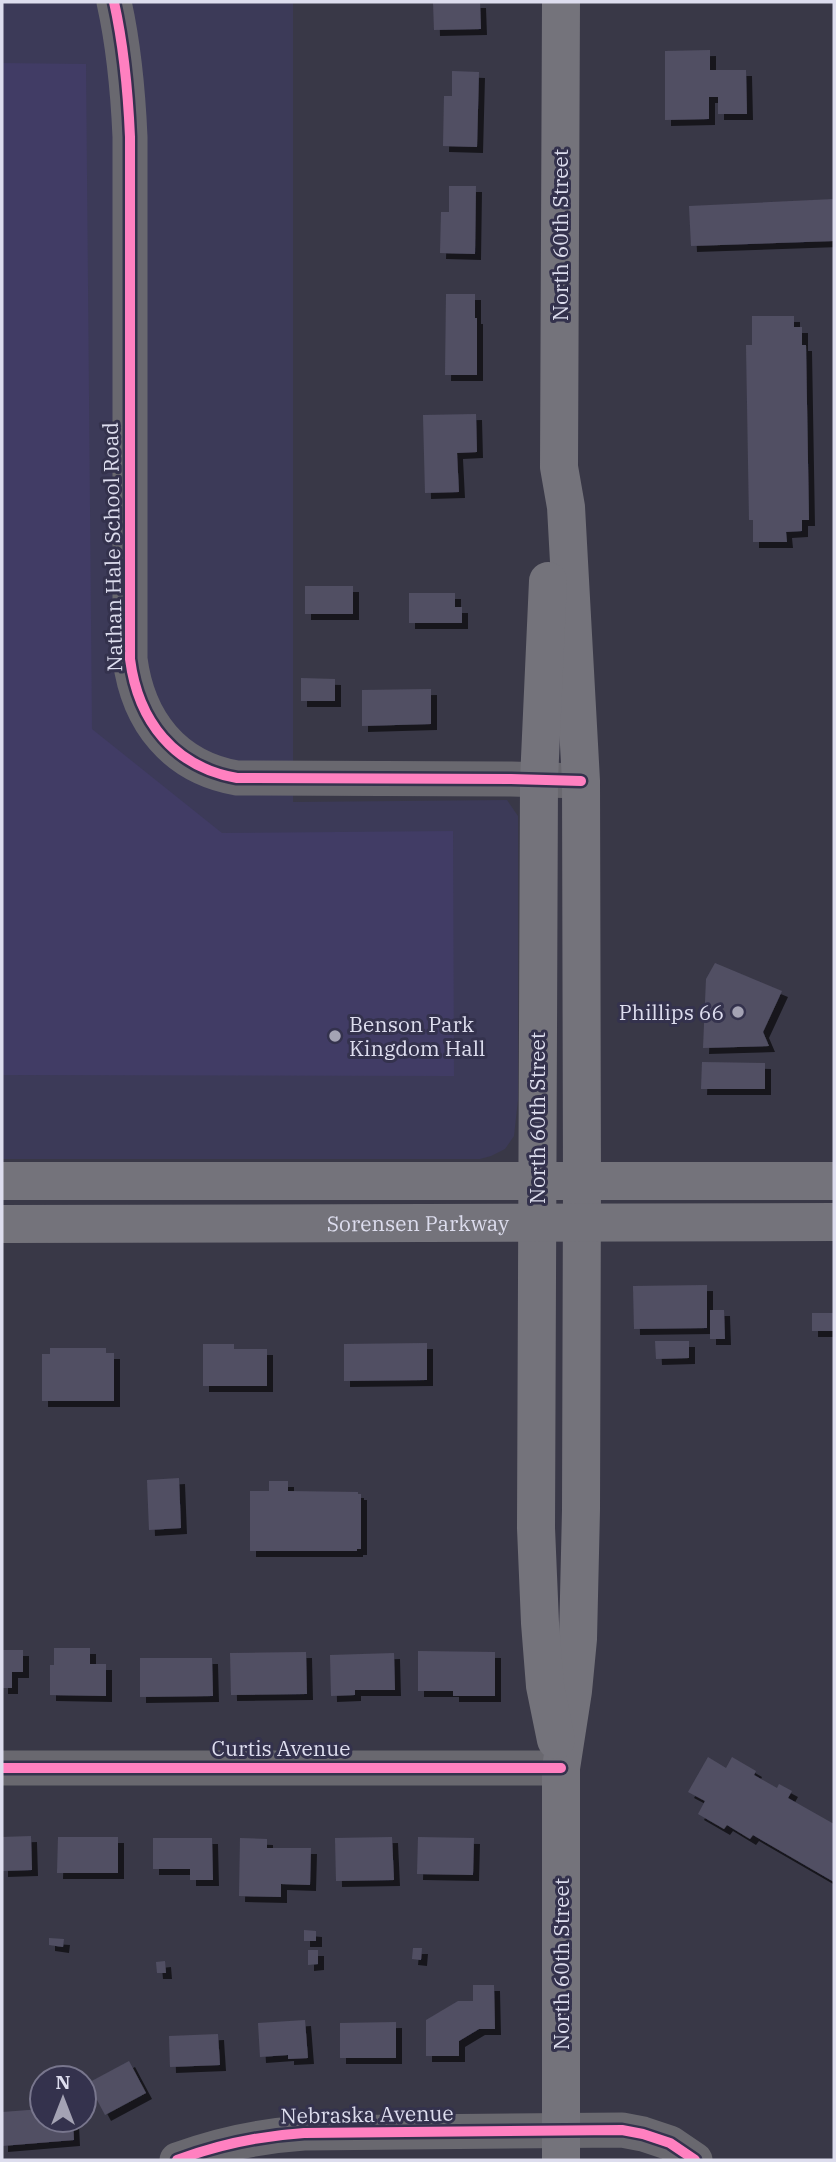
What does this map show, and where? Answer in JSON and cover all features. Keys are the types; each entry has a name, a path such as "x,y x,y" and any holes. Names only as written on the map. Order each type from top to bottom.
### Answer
{"main road":[{"name":"North 60th Street","path":"561,2 559,467 566,507 581,781 582,1181 578,1639 561,1768 561,2145"},
{"name":"North 60th Street","path":"559,467 551,508 539,780 536,1528 545,1686 561,1768"},
{"name":"Sorensen Parkway","path":"2,1181 834,1181"},
{"name":"Sorensen Parkway","path":"2,1224 834,1222"}],"street":[{"name":"Nathan Hale School Road","path":"114,2 123,41 130,137 130,659 134,684 151,724 169,745 188,761 208,771 237,778 581,781"},
{"name":"Curtis Avenue","path":"2,1768 561,1768"},
{"name":"Nebraska Avenue","path":"177,2160 230,2142 267,2135 304,2133 561,2145 622,2130 670,2143 695,2160"}],"shaded area":[{"path":"2,2 293,2 293,802 507,800 518,816 518,1100 514,1136 505,1149 491,1156 480,1159 2,1159"},
{"path":"2,63 86,64 92,729 222,833 453,831 454,1076 2,1075"}],"building":[{"path":"433,2 480,2 481,29 434,30"},
{"path":"710,50 710,70 746,70 747,114 718,114 718,97 709,97 709,119 665,120 665,51"},
{"path":"452,71 479,72 477,147 443,146 444,96 452,96"},
{"path":"449,186 476,186 475,254 440,253 441,212 449,212"},
{"path":"834,199 834,241 691,246 689,206"},
{"path":"446,294 475,294 477,375 445,375"},
{"path":"752,316 794,316 794,327 802,327 802,345 806,345 809,520 802,520 802,531 786,532 787,542 753,542 753,520 749,520 746,345 752,345"},
{"path":"476,414 477,452 457,453 459,492 425,493 423,415"},
{"path":"305,586 353,586 353,614 305,614"},
{"path":"409,593 455,593 455,607 462,607 462,623 409,623"},
{"path":"301,678 335,679 335,701 301,701"},
{"path":"431,689 431,724 362,726 362,690"},
{"name":"Phillips 66","path":"715,963 782,991 763,1032 769,1046 703,1048 706,979"},
{"path":"702,1062 765,1063 765,1089 701,1089"},
{"path":"707,1285 707,1328 634,1329 633,1286"},
{"path":"710,1310 724,1310 725,1339 710,1339"},
{"path":"812,1313 834,1313 834,1331 812,1331"},
{"path":"655,1341 689,1341 689,1358 656,1359"},
{"path":"427,1343 427,1380 344,1381 344,1344"},
{"path":"203,1344 234,1344 234,1349 267,1349 267,1386 203,1386"},
{"path":"50,1348 106,1348 106,1353 114,1353 114,1401 42,1401 42,1354 50,1354"},
{"path":"179,1478 181,1528 149,1530 147,1480"},
{"path":"269,1481 288,1481 288,1491 361,1494 361,1549 250,1551 250,1491 269,1491"},
{"path":"54,1648 90,1648 90,1664 106,1664 106,1696 50,1695 50,1665 54,1665"},
{"path":"2,1650 23,1650 23,1672 12,1672 12,1688 2,1688"},
{"path":"418,1651 495,1652 495,1696 453,1696 453,1691 418,1691"},
{"path":"306,1652 307,1694 231,1695 230,1653"},
{"path":"394,1653 395,1690 355,1690 355,1695 331,1696 330,1655"},
{"path":"140,1658 212,1658 213,1696 140,1697"},
{"path":"708,1757 726,1768 732,1757 756,1771 754,1775 777,1788 779,1784 792,1791 788,1798 834,1824 834,1882 753,1835 750,1839 727,1825 724,1829 698,1814 705,1801 688,1792"},
{"path":"31,1836 32,1870 2,1871 2,1837"},
{"path":"58,1837 118,1837 118,1873 57,1873"},
{"path":"392,1837 394,1880 336,1881 335,1838"},
{"path":"418,1837 474,1838 473,1875 417,1874"},
{"path":"153,1838 212,1838 213,1880 190,1880 190,1869 153,1869"},
{"path":"240,1838 267,1839 267,1848 311,1848 310,1885 281,1884 281,1897 239,1896"},
{"path":"304,1930 316,1931 316,1941 304,1941"},
{"path":"49,1938 64,1939 63,1947 49,1945"},
{"path":"413,1948 422,1948 421,1960 412,1959"},
{"path":"308,1950 318,1950 318,1964 308,1965"},
{"path":"165,1961 166,1973 157,1973 156,1962"},
{"path":"473,1985 494,1985 495,2029 479,2029 459,2041 459,2056 426,2056 426,2020 458,2001 473,2001"},
{"path":"305,2020 308,2058 288,2059 288,2055 260,2057 258,2023"},
{"path":"396,2022 396,2058 340,2058 340,2023"},
{"path":"218,2034 220,2065 170,2067 169,2036"},
{"path":"129,2061 146,2093 105,2115 98,2102 98,2078"},
{"path":"28,2110 28,2134 74,2134 74,2140 2,2146 2,2112"}],"cycle path":[{"path":"114,2 125,69 130,137 130,659 141,702 151,721 163,738 178,752 215,772 237,778 581,781"},
{"path":"2,1768 561,1768"},
{"path":"177,2160 239,2142 304,2133 622,2130 670,2143 695,2160"}],"place":[{"name":"Phillips 66","path":"738,1012"},
{"name":"Benson Park Kingdom Hall","path":"335,1036"}]}
